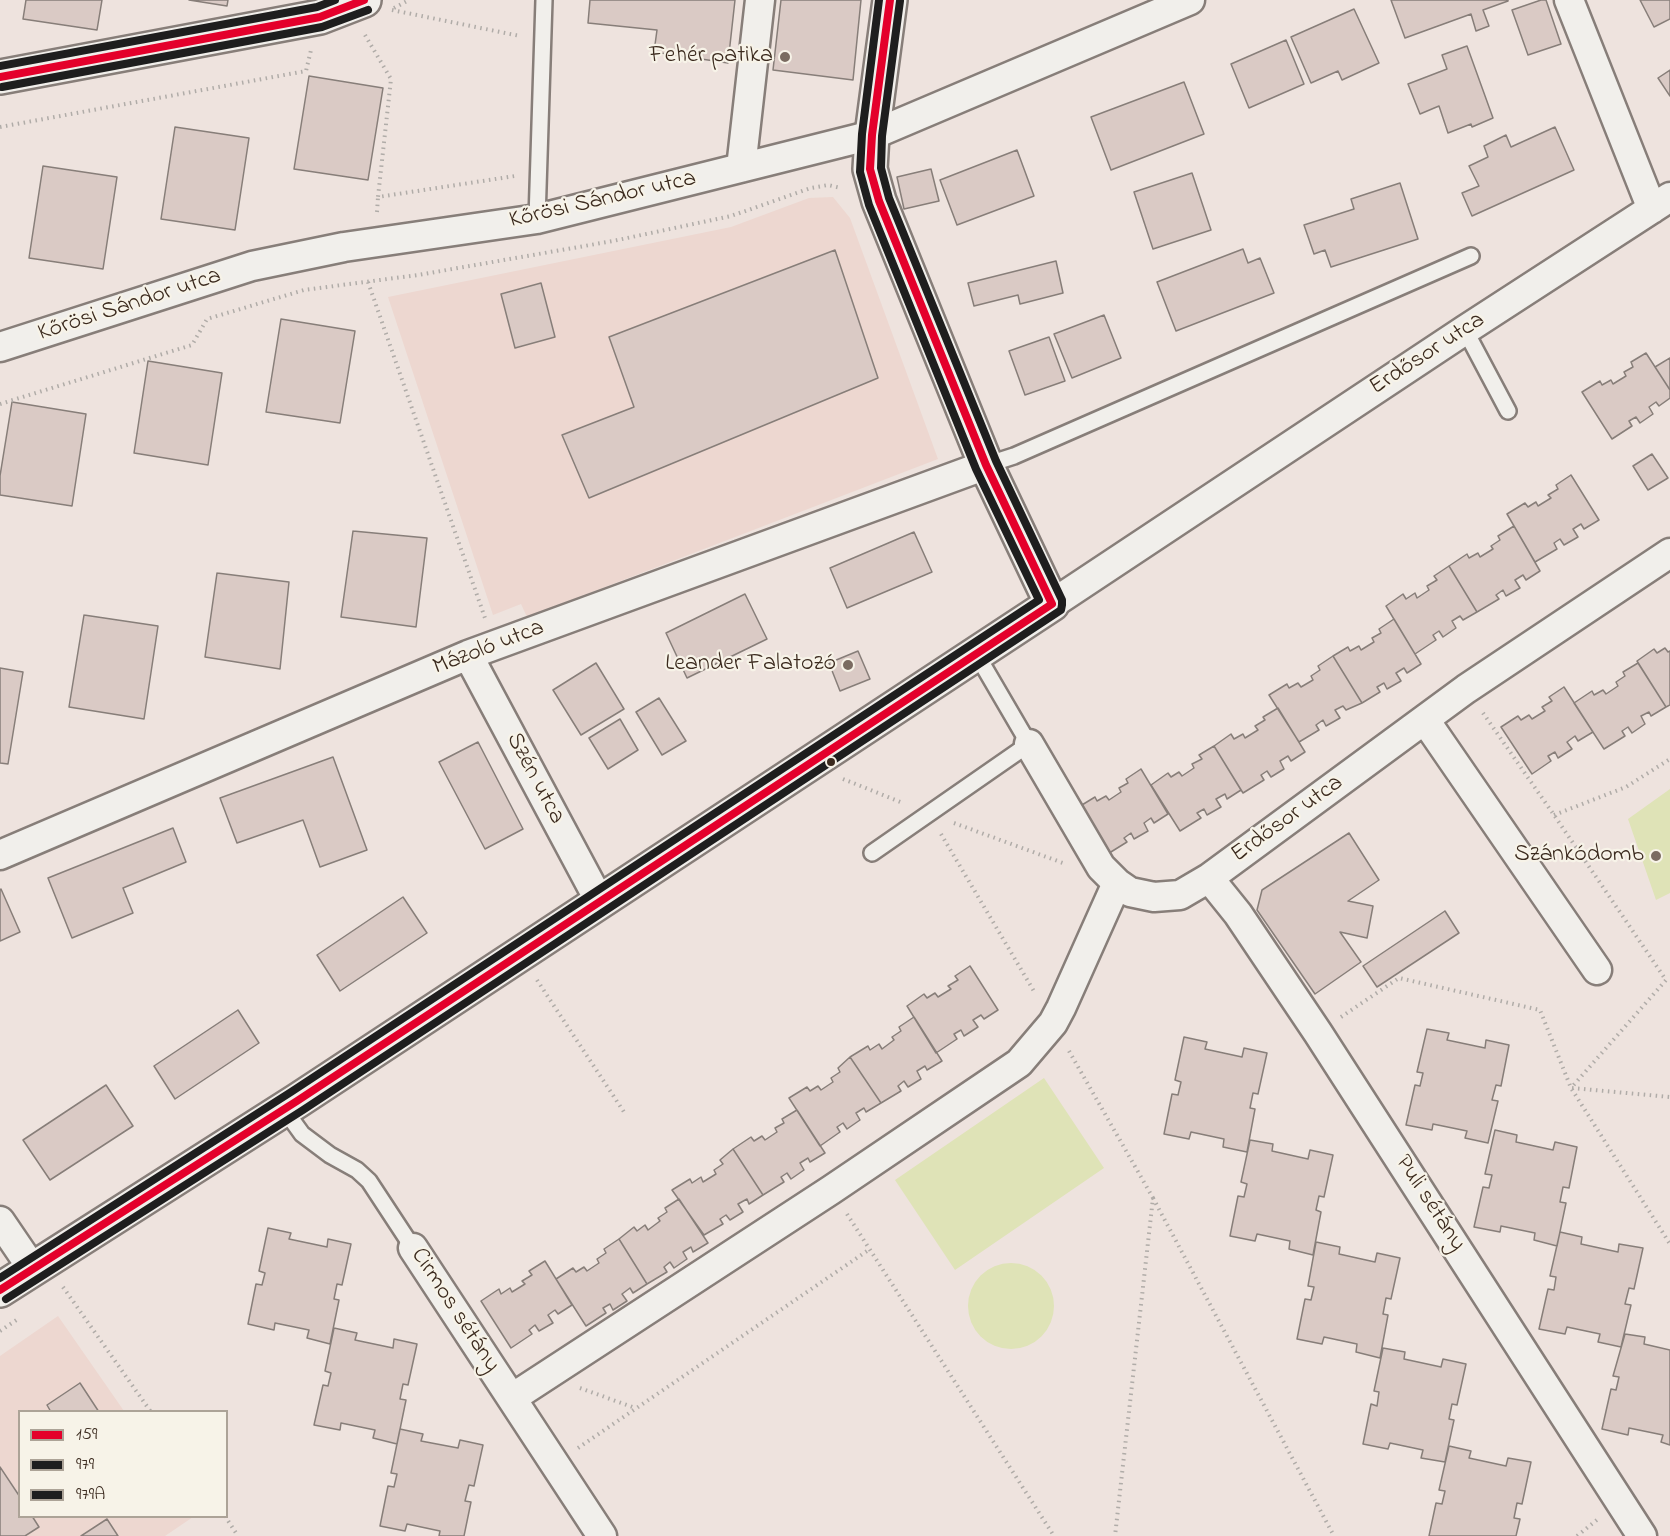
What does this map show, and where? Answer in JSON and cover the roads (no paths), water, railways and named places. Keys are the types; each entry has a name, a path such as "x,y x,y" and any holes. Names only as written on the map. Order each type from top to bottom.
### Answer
{"street":[{"path":"741,168 760,0"},
{"path":"890,0 872,135 870,169 879,201 986,465 1052,604"},
{"name":"Kőrösi Sándor utca","path":"0,347 252,266 344,247 537,219 872,135 1190,0"},
{"path":"1569,0 1661,203"},
{"path":"0,77 320,17 372,12"},
{"name":"Erdősor utca","path":"0,1290 284,1109 1661,203"},
{"name":"Mázoló utca","path":"0,855 468,655 986,465"},
{"name":"Erdősor utca","path":"1029,744 1101,867 1117,883 1130,892 1154,897 1180,895 1209,878 1466,689 1670,553"},
{"name":"Szén utca","path":"468,655 600,902"},
{"path":"1425,720 1597,970"},
{"name":"Puli sétány","path":"1209,878 1238,914 1318,1033 1642,1536"},
{"path":"512,1398 831,1190 1018,1063 1053,1023 1117,883"},
{"path":"0,1221 32,1268"},
{"name":"Cirmos sétány","path":"413,1248 602,1536"}],"lane":[{"path":"537,219 544,0"},
{"path":"986,465 1014,456 1471,256"},
{"path":"1465,330 1508,411"},
{"name":"Erdősor utca","path":"977,655 1029,744"},
{"path":"872,853 1029,744"},
{"name":"Cirmos sétány","path":"284,1109 302,1134 330,1155 357,1170 369,1181 413,1248"}],"place":[{"name":"Fehér patika","path":"785,57"},
{"name":"Leander Falatozó","path":"848,665"},
{"name":"Szánkódomb","path":"1656,856"}]}
